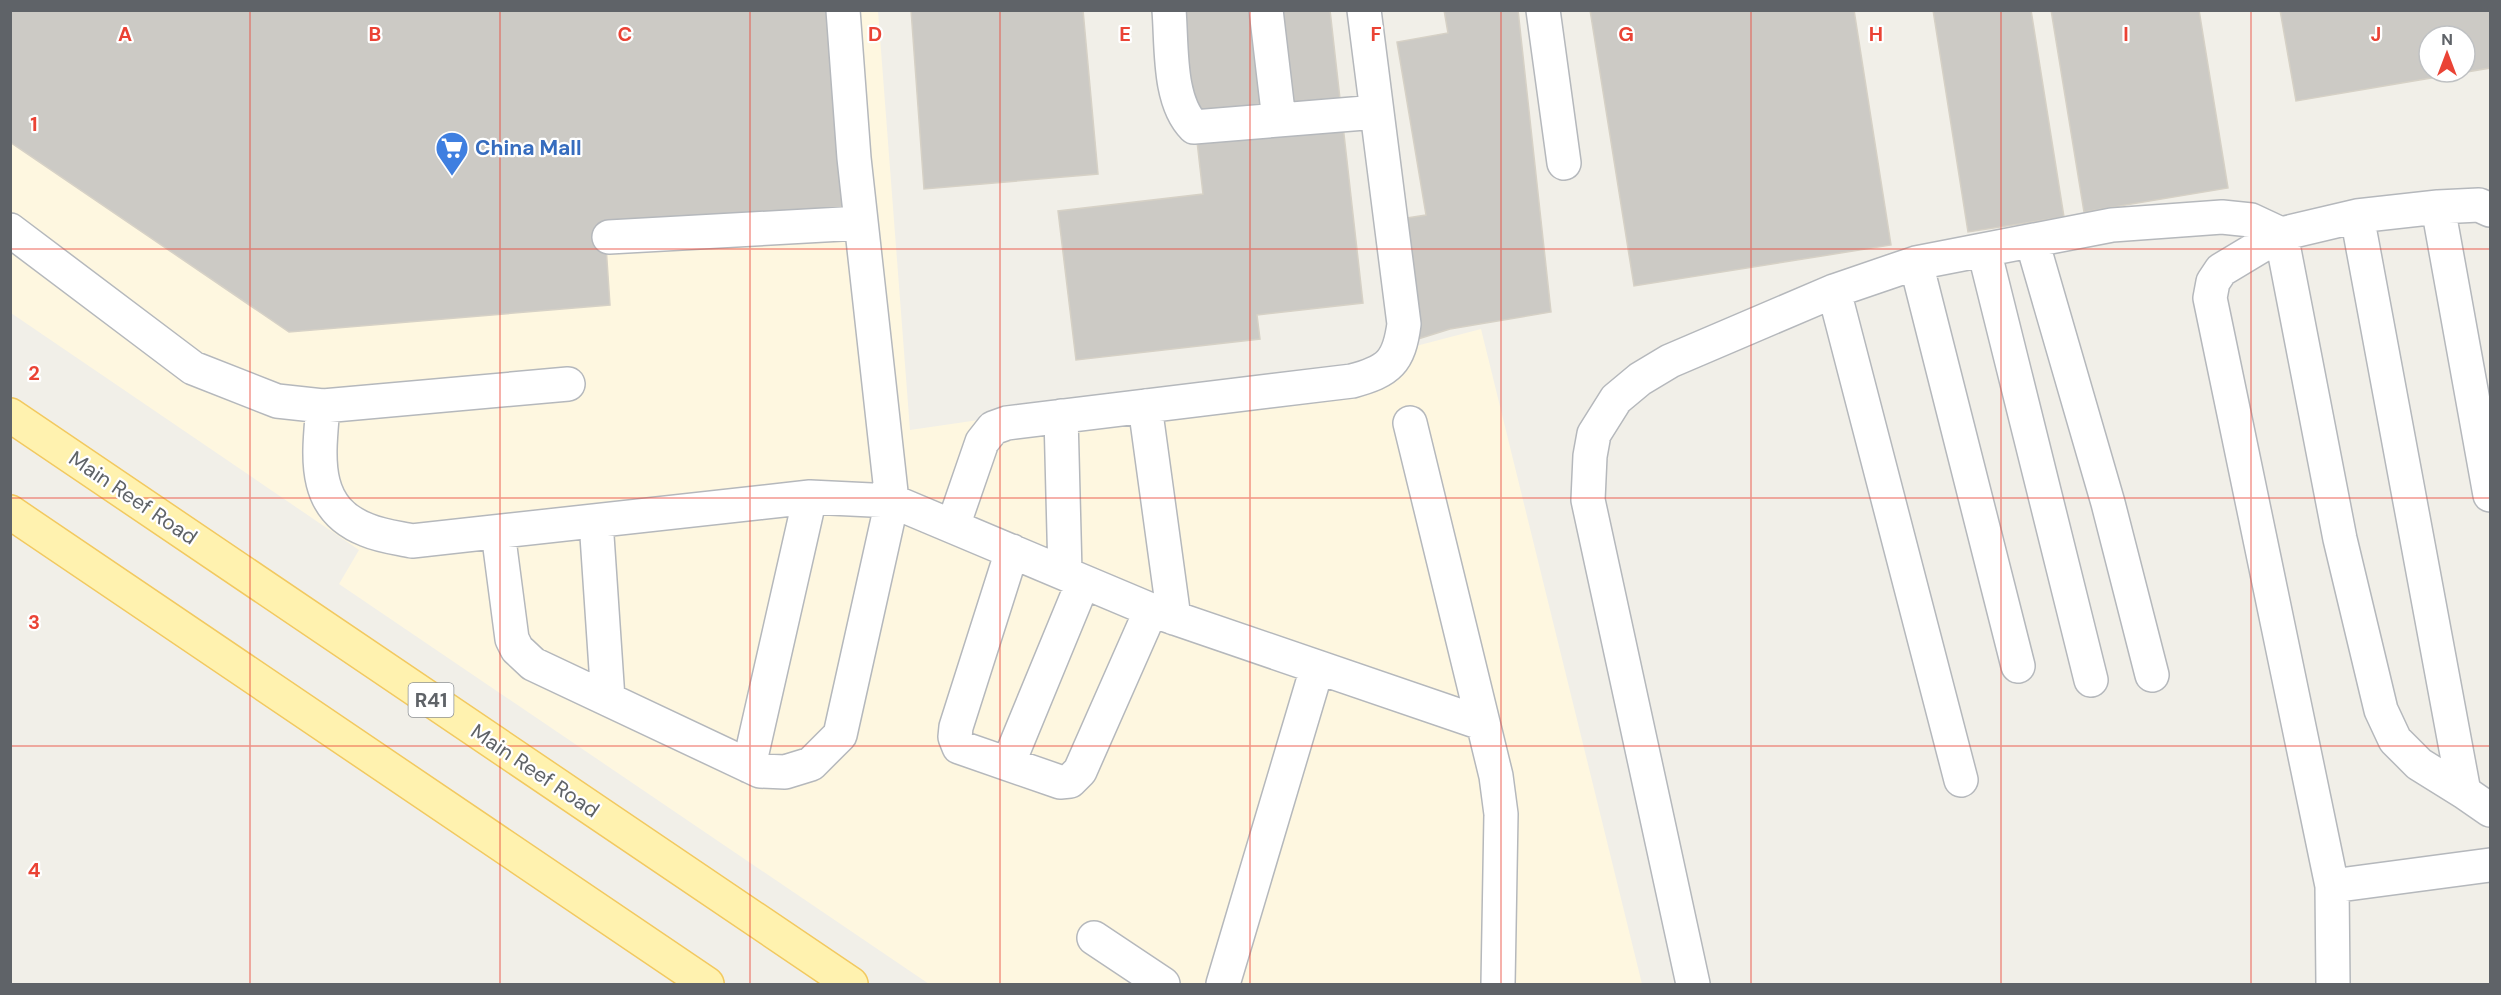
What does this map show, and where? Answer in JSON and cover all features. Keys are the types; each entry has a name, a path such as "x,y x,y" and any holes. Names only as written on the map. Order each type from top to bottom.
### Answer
{"main road":[{"name":"Main Reef Road","path":"10,415 851,984"},
{"path":"10,512 707,984"}],"lane":[{"path":"498,532 512,639 517,649 533,664 760,771 784,772 811,764 840,735 892,501 860,223 843,10"},
{"path":"1169,10 1177,100 1186,118 1194,127 1377,112"},
{"path":"1266,10 1279,120"},
{"path":"953,526 982,442 993,428 1007,423 1352,381 1378,374 1396,358 1404,324 1364,10"},
{"path":"1543,10 1564,164"},
{"path":"2333,984 2332,886 2210,298 2213,282 2221,270 2281,234 2357,216 2479,205 2490,210"},
{"path":"2438,207 2490,495"},
{"path":"2357,216 2477,801"},
{"path":"1694,984 1588,500 1590,456 1594,434 1616,399 1640,379 1670,361 1834,291 1916,263 2112,225 2222,217 2252,220 2281,234"},
{"path":"609,237 860,223"},
{"path":"10,230 193,368 277,401 323,406 568,384"},
{"path":"2281,234 2340,539 2381,710 2395,740 2419,764 2477,801"},
{"path":"2032,241 2108,503 2152,675"},
{"path":"1984,250 2091,680"},
{"path":"1916,263 2018,666"},
{"path":"1834,291 1961,780"},
{"path":"323,406 319,454 321,482 331,502 347,520 367,530 412,541 810,497 892,501 1162,614 1481,723"},
{"path":"1012,551 955,737 959,747 1060,782 1070,781 1080,771 1162,614 1144,406"},
{"path":"1008,764 1074,578 1061,416"},
{"path":"1410,423 1481,723 1496,776 1501,814 1498,984"},
{"path":"749,766 810,497"},
{"path":"596,521 608,699"},
{"path":"1223,984 1317,668"},
{"path":"2332,886 2490,868"},
{"path":"1094,938 1163,984"}],"shaded area":[{"path":"10,11 878,11 910,430 1332,368 1481,329 1642,984 929,984 339,584 359,550 11,313"}],"building":[{"name":"China Mall","path":"10,10 830,10 845,213 605,231 610,305 289,332 10,142"},
{"path":"911,10 1083,10 1098,174 924,189"},
{"path":"1182,10 1330,10 1363,303 1257,315 1260,339 1076,360 1058,211 1203,194"},
{"path":"1444,10 1518,10 1551,312 1450,329 1418,339 1393,220 1426,215 1397,42 1448,33"},
{"path":"1590,10 1854,10 1891,245 1634,286"},
{"path":"1933,10 2031,10 2064,217 1968,232"},
{"path":"2051,10 2199,10 2228,188 2084,212"},
{"path":"2280,10 2490,10 2490,68 2477,70 2477,24 2417,24 2417,80 2296,101"}],"place":[{"name":"China Mall","path":"452,177"}]}
